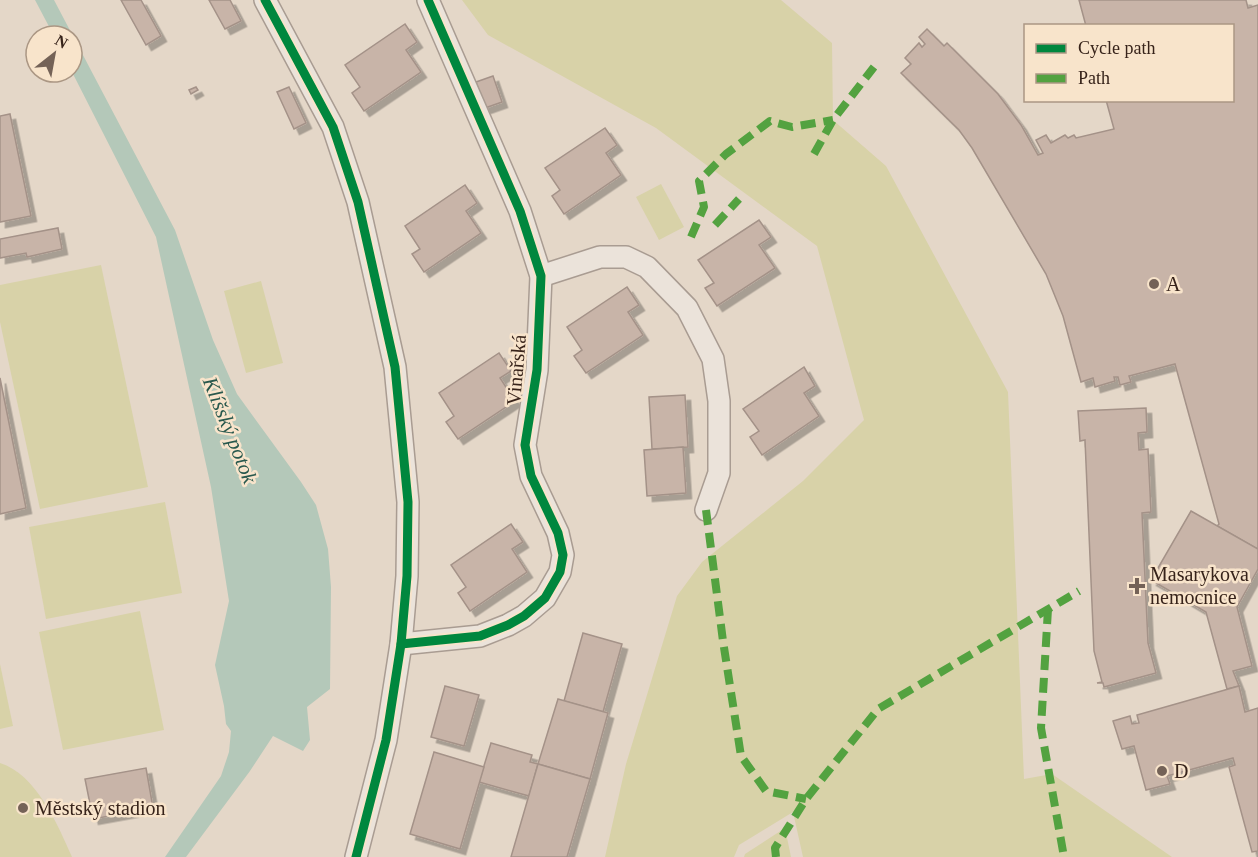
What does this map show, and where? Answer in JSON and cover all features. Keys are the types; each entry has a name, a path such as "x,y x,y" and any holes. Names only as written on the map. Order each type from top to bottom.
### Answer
{"street":[{"path":"265,0 333,127 358,202 394,357 408,502 407,576 401,644 386,740 356,857"},
{"name":"Vinařská","path":"401,644 480,636 508,625 524,616 545,598 560,572 563,555 558,533 531,476 525,446 537,370 541,276 520,211 428,0"},
{"path":"541,276 600,257 626,257 647,267 687,309 713,359 719,400 719,473 706,510"}],"shaded area":[{"path":"462,0 781,0 832,43 833,120 886,166 1008,392 1024,779 1052,774 1172,857 803,857 793,812 739,845 734,857 605,857 626,764 677,596 702,562 803,481 864,420 817,246 656,128 488,35"},
{"path":"661,184 684,227 659,240 636,197"},
{"path":"101,265 148,487 40,509 0,322 0,285"},
{"path":"261,281 283,363 246,373 224,291"},
{"path":"165,502 182,593 46,619 29,527"},
{"path":"140,611 164,730 63,750 39,632"},
{"path":"0,664 13,726 0,729"},
{"name":"Městský stadion","path":"0,763 13,769 35,789 53,816 72,857 0,857"},
{"path":"785,828 791,857 744,857 745,854"}],"water":[{"path":"35,0 54,0 67,24 48,24"},
{"name":"Klíšský potok","path":"84,57 175,230 213,340 237,394 316,505 328,549 331,587 330,689 307,707 310,740 303,751 273,736 186,857 165,857 221,776 229,752 231,731 226,724 215,665 229,601 211,487 156,237 78,84 84,84"}],"building":[{"path":"121,0 141,0 161,36 146,45"},
{"path":"209,0 230,0 241,21 225,29"},
{"name":"A","path":"1079,0 1246,0 1248,8 1258,5 1258,549 1217,526 1219,524 1175,364 1129,376 1131,382 1120,385 1118,377 1114,377 1115,381 1095,387 1093,378 1081,382 1063,316 1046,274 972,148 959,130 901,73 911,64 905,58 919,43 922,47 925,44 919,37 927,29 944,46 947,43 998,94 1021,125 1038,155 1043,153 1036,140 1046,135 1051,143 1065,135 1068,138 1074,135 1076,138 1114,129 1107,102 1234,102 1234,24 1085,24"},
{"path":"405,24 417,42 406,50 421,72 364,111 352,93 360,87 345,65"},
{"path":"493,76 502,102 485,108 476,82"},
{"path":"196,87 198,90 191,94 189,90"},
{"path":"289,87 306,123 294,129 277,92"},
{"path":"10,114 31,216 0,222 0,116"},
{"path":"605,128 617,145 606,153 621,175 564,214 552,196 560,190 545,168"},
{"path":"465,185 477,203 466,211 481,233 424,272 412,254 420,249 405,226"},
{"path":"759,220 771,237 759,245 775,268 717,306 705,288 714,283 698,260"},
{"path":"58,228 62,249 27,257 26,253 0,258 0,239"},
{"path":"627,287 639,305 628,312 643,335 586,373 574,356 582,350 567,327"},
{"path":"499,353 511,371 500,378 515,401 458,439 446,422 454,416 439,393"},
{"path":"804,367 815,386 804,393 819,416 762,455 750,437 759,431 743,409"},
{"path":"0,378 26,508 0,514"},
{"path":"685,395 688,447 652,449 649,397"},
{"path":"1146,408 1147,432 1138,433 1139,450 1148,449 1151,512 1142,513 1148,643 1156,673 1104,687 1103,683 1097,683 1102,682 1094,651 1085,440 1080,441 1078,411"},
{"path":"683,447 686,493 647,496 644,450"},
{"path":"1191,511 1258,549 1258,569 1237,607 1252,666 1233,671 1239,686 1227,689 1206,612 1151,580"},
{"path":"511,524 523,542 512,549 527,572 470,611 458,593 466,587 451,565"},
{"path":"583,633 622,644 603,712 564,701"},
{"path":"445,686 479,695 464,746 431,737"},
{"name":"D","path":"1239,686 1245,712 1258,708 1258,851 1252,852 1229,767 1235,765 1233,758 1167,776 1170,784 1146,790 1134,746 1122,749 1113,721 1130,716 1132,724 1139,723 1137,715"},
{"path":"558,699 608,713 590,779 538,764"},
{"path":"491,743 532,755 530,762 538,764 529,796 479,782"},
{"path":"434,752 484,767 460,849 410,834"},
{"path":"538,764 590,779 567,857 511,857"},
{"path":"146,768 153,808 93,819 85,779"}],"marked path":[{"path":"814,154 833,120 874,67"},
{"path":"691,237 704,207 699,181 726,154 770,121 792,127 833,120"},
{"path":"715,225 739,199"},
{"path":"706,510 741,756 766,791 806,799"},
{"path":"776,857 775,848 806,799 878,709 1079,591"},
{"path":"1048,609 1041,728 1064,857"}],"cycle path":[{"path":"265,0 333,127 358,202 395,367 408,502 407,576 401,644 386,740 356,857"},
{"path":"401,644 480,636 508,625 524,616 545,598 560,572 563,555 558,533 531,476 525,445 537,370 541,276 520,211 428,0"}],"place":[{"name":"A","path":"1154,284"},
{"name":"Masarykova nemocnice","path":"1137,586"},
{"name":"D","path":"1162,771"},
{"name":"Městský stadion","path":"23,808"}]}
